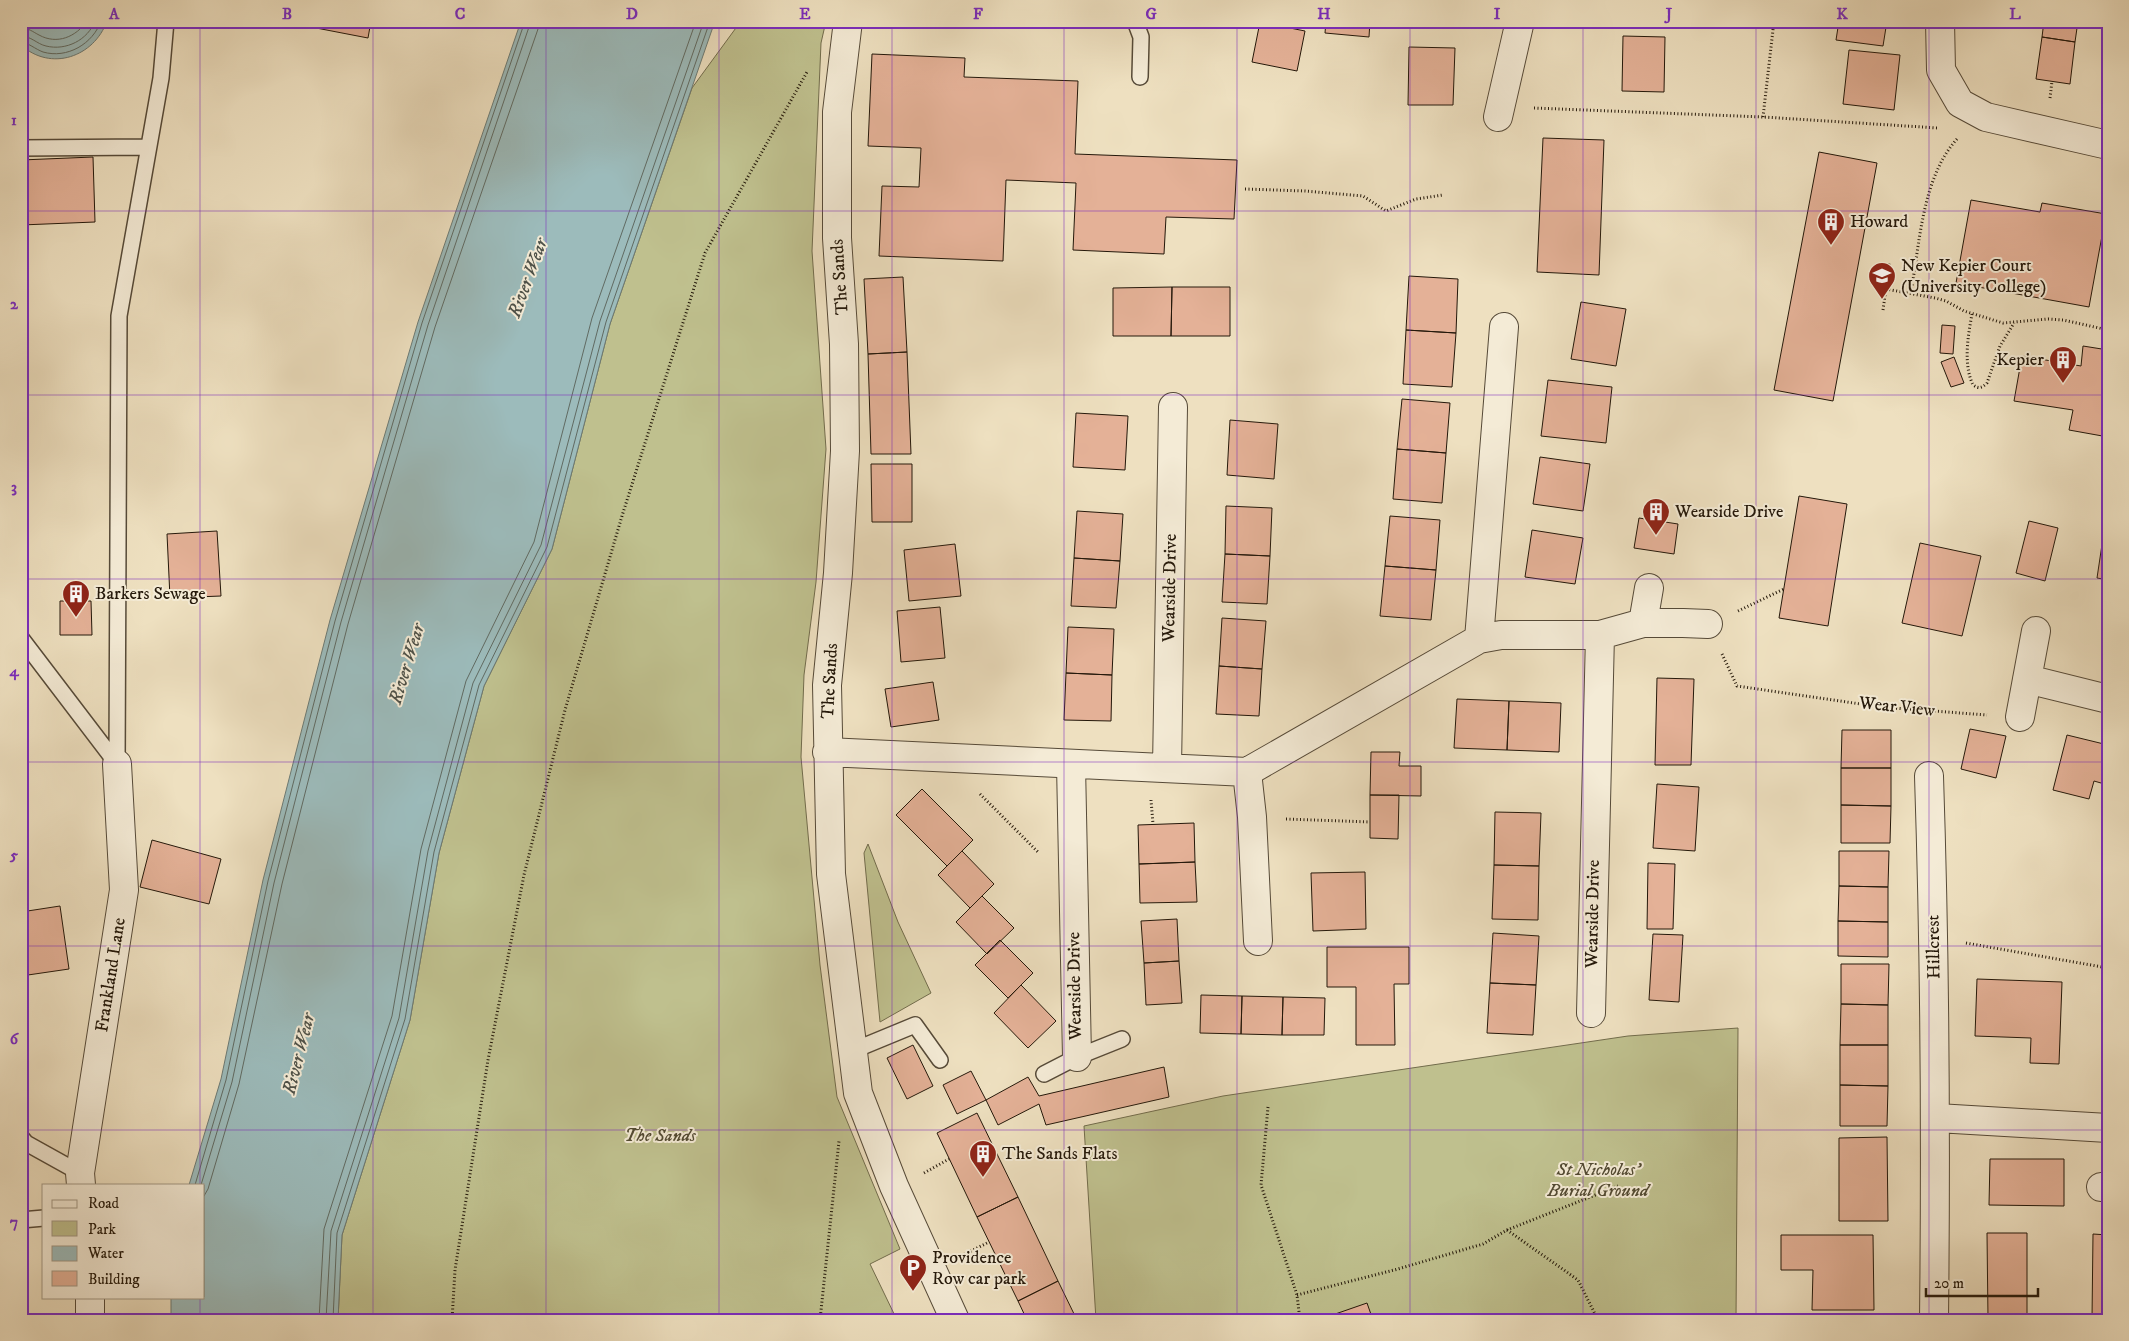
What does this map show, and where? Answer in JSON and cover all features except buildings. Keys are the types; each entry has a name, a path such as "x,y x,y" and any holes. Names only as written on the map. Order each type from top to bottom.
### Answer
{"street":[{"name":"The Sands","path":"848,21 837,112 836,238 844,344 845,451 838,572 827,685 831,874 858,1093 894,1186 955,1320"},
{"path":"1498,117 1520,21"},
{"path":"1940,21 1941,70 1960,102 1986,117 2108,145"},
{"path":"1479,639 1504,327"},
{"name":"Wearside Drive","path":"1167,768 1173,407"},
{"path":"1643,624 1649,588"},
{"path":"827,752 1246,772 1479,639 1501,635 1600,635 1643,624 1683,622 1708,624"},
{"path":"2020,717 2036,631"},
{"name":"Wearside Drive","path":"1591,1013 1600,635"},
{"path":"2027,679 2108,699"},
{"name":"Frankland Lane","path":"81,1179 124,890 117,764"},
{"name":"Wearside Drive","path":"1071,765 1077,1057"},
{"path":"1246,772 1252,817 1258,940"},
{"name":"Hillcrest","path":"1929,776 1937,1118 1934,1320"},
{"path":"1937,1118 2108,1128"},
{"path":"90,1298 90,1320"}],"lane":[{"path":"117,764 119,316 161,78 166,21"},
{"path":"1135,21 1141,36 1140,78"},
{"path":"21,148 148,148"},
{"path":"21,638 117,764"},
{"path":"852,1051 915,1025 940,1060"},
{"path":"1044,1074 1077,1057 1122,1040"},
{"path":"23,1141 81,1179"},
{"path":"21,1220 42,1218"}],"path":[{"path":"1763,117 1774,21"},
{"path":"452,1320 455,1270 488,1060 524,876 568,700 622,516 705,253 793,99 809,67"},
{"path":"1498,117 1520,108 1763,117 1940,128 1960,102"},
{"path":"1911,292 1932,180 1942,157 1961,135"},
{"path":"1245,189 1363,196 1386,211 1416,199 1443,194"},
{"path":"1883,310 1890,263"},
{"path":"1886,288 1946,301 1972,314 2003,323 2048,319 2063,320 2108,330"},
{"path":"1972,314 1968,366 1973,385 1978,388 1988,383 2000,346 2014,323"},
{"path":"1708,624 1784,589"},
{"name":"Wear View","path":"1737,686 1881,707 2020,717"},
{"path":"944,757 1073,888"},
{"path":"1252,817 1370,822"},
{"path":"1963,943 2108,968"},
{"path":"820,1320 843,1111 858,1093"},
{"path":"1268,1107 1261,1185 1297,1295 1300,1320"},
{"path":"1297,1295 1398,1269 1483,1244 1507,1230 1618,1186"},
{"path":"1507,1230 1578,1280 1598,1320"}],"green space":[{"name":"The Sands","path":"741,21 826,21 821,43 812,251 826,449 816,582 804,675 801,757 820,965 837,1097 900,1249 870,1264 897,1320 338,1320 342,1235 410,1020 439,853 484,686 552,549 610,324 692,88"},
{"path":"868,844 898,922 931,993 880,1022 864,853"},
{"name":"St Nicholas' Burial Ground","path":"1738,1028 1736,1320 1096,1320 1084,1126 1223,1096 1628,1036"}],"water":[{"path":"21,21 107,21 101,33 82,52 58,59 45,58 21,45"},
{"name":"River Wear","path":"521,21 715,21 610,324 552,549 484,686 439,853 410,1020 342,1235 338,1320 171,1320 171,1298 205,1298 205,1184 189,1184 221,1079 263,880 330,620 418,322"}],"place":[{"name":"Howard","path":"1831,246"},
{"name":"New Kepier Court (University College)","path":"1882,300"},
{"name":"Kepier","path":"2063,384"},
{"name":"Wearside Drive","path":"1656,536"},
{"name":"Barkers Sewage","path":"76,618"},
{"name":"The Sands Flats","path":"983,1178"},
{"name":"Providence Row car park","path":"913,1292"}]}
